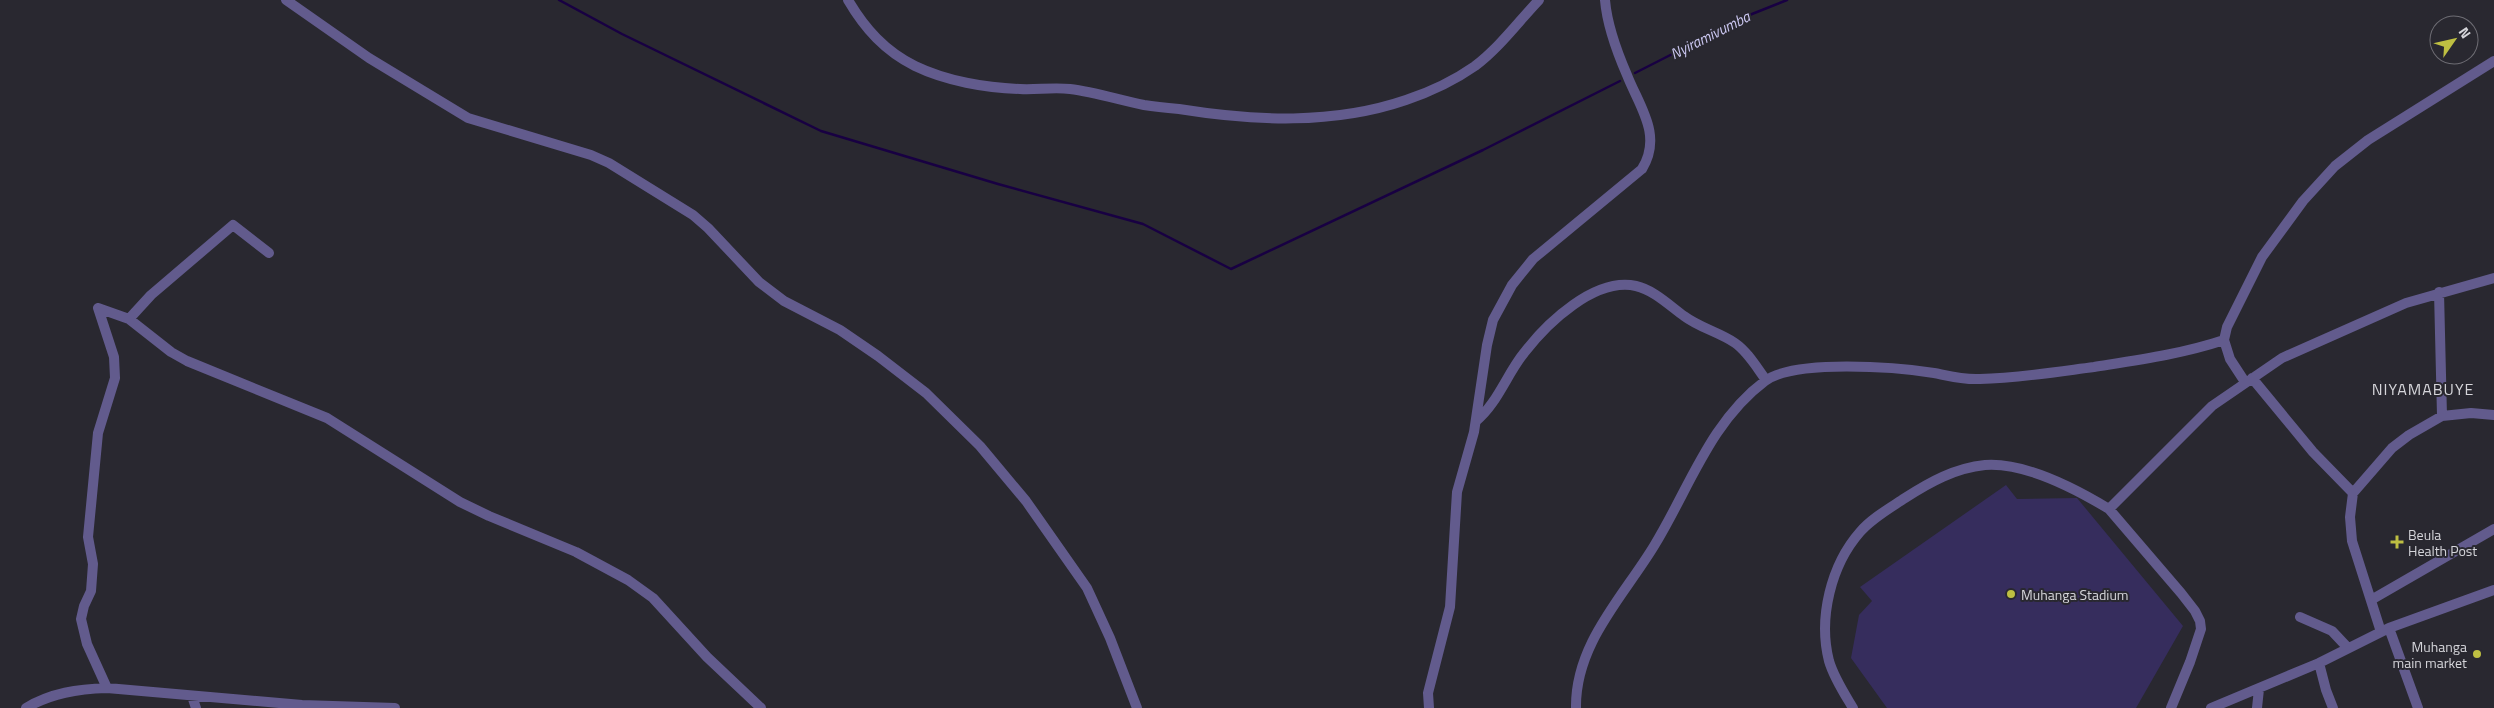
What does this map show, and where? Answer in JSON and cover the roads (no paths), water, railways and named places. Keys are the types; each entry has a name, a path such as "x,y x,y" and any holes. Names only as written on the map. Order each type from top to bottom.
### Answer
{"street":[{"path":"286,0 369,58 468,118 592,155 609,163 674,202 708,228 759,282 784,301 859,342 926,393 980,446 1012,483 1087,588 1110,638 1137,708"},
{"path":"848,0 867,29 882,46 917,67 942,76 1020,90 1061,88 1081,90 1146,106 1219,116 1301,118 1345,114 1385,106 1449,81 1476,65 1510,33 1539,0"},
{"path":"1429,708 1428,693 1452,593 1453,520 1457,492 1476,421 1489,333 1512,285 1545,248 1597,208 1642,169 1648,156 1651,132 1648,118 1626,73 1605,0"},
{"path":"2352,493 2307,446 2230,359 2224,340 2235,309 2262,257 2303,200 2331,170 2383,130 2494,61"},
{"path":"129,319 151,295 233,225 269,253"},
{"path":"2109,509 2201,416 2248,380 2282,358 2406,303 2439,292 2494,278"},
{"path":"1476,421 1486,412 1524,353 1557,318 1587,297 1612,286 1623,284 1647,290 1693,322 1736,343 1766,380"},
{"path":"2439,292 2442,416"},
{"path":"106,688 87,644 81,619 84,606 91,591 93,564 88,537 98,433 115,378 114,357 98,308 129,319 187,362 327,418 460,502 576,552 628,580 653,598 707,658 761,708"},
{"path":"1576,708 1577,684 1596,632 1668,522 1717,431 1766,380 1790,372 1820,368 1873,368 1978,379 2039,375 2174,354 2224,340"},
{"path":"2418,708 2371,600 2352,541 2350,517 2352,493 2392,448 2408,435 2442,416 2471,413 2494,415"},
{"path":"1853,708 1840,686 1829,661 1826,639 1828,603 1838,564 1860,531 1879,515 1930,482 1951,473 1986,465 2011,467 2050,478 2074,488 2109,509 2196,611 2201,629 2171,708"},
{"path":"2371,600 2494,529"},
{"path":"2211,708 2319,663 2385,630 2494,590"},
{"path":"2300,617 2332,631 2348,648"},
{"path":"2319,663 2333,708"},
{"path":"26,708 52,696 79,689 106,688 302,705 395,708"},
{"path":"2257,708 2259,689"},
{"path":"192,696 196,708"}],"waterway":[{"path":"559,0 622,34 821,131 998,184 1143,224 1231,269 1483,150 1620,81"},
{"name":"Nyiramivumba","path":"1635,73 1747,16 1787,0"}],"place":[{"name":"Beula Health Post","path":"2397,542"},
{"name":"Muhanga Stadium","path":"2011,594"},
{"name":"Muhanga main market","path":"2477,654"}],"district":[{"name":"NIYAMABUYE","path":"2423,389"}]}
